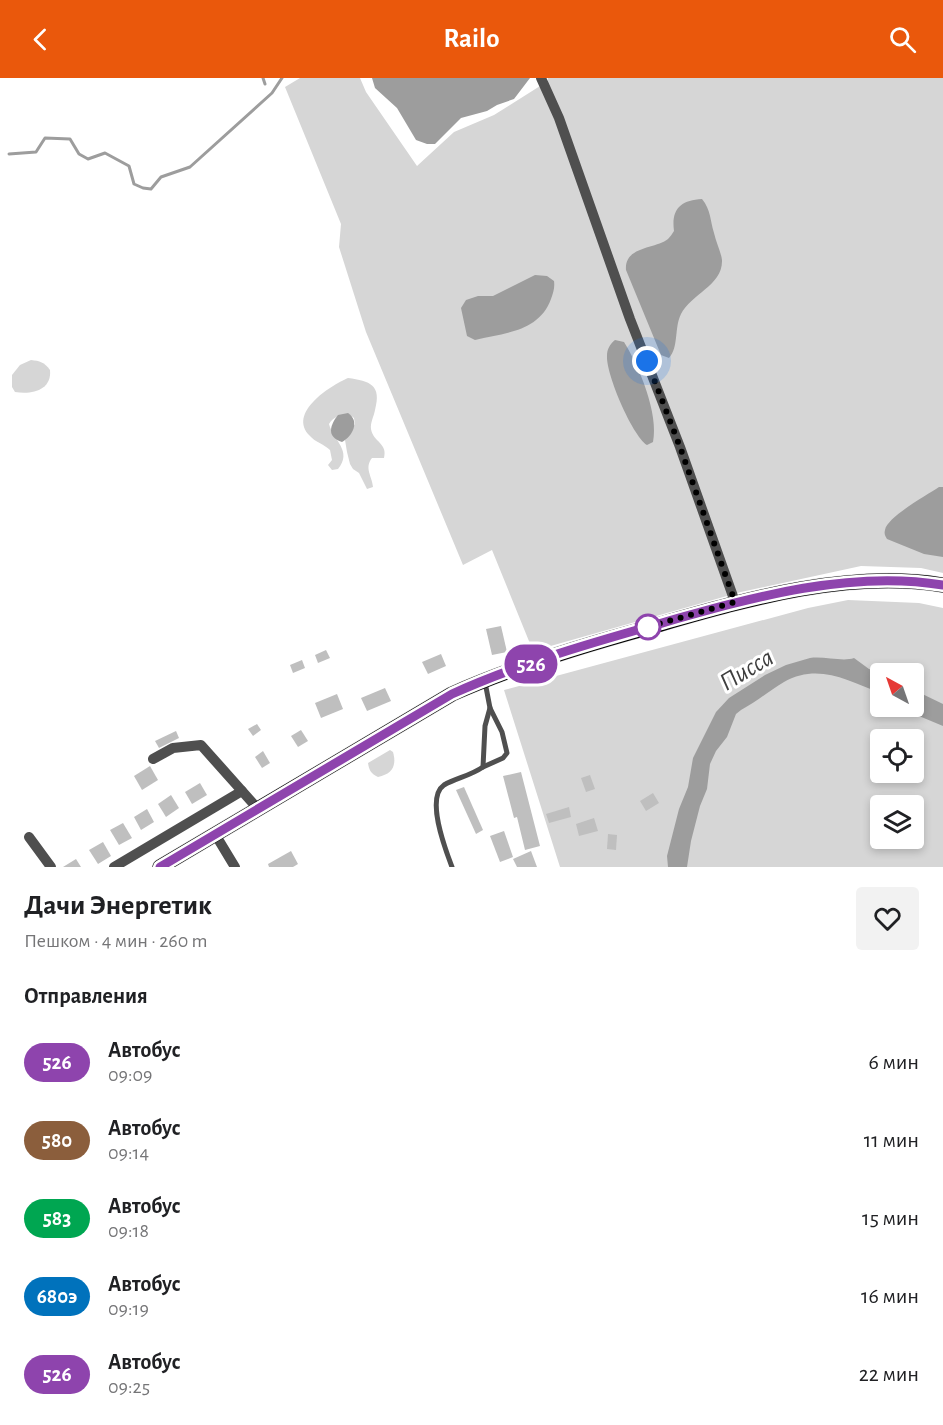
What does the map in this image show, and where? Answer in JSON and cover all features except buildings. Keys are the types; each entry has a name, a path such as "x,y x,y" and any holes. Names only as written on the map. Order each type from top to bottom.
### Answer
{"main road":[{"path":"160,867 452,694 484,680 625,634 735,602 842,583 896,581 943,585"}],"street":[{"path":"541,78 559,118 630,319 680,447 735,602"},
{"path":"153,759 173,748 201,745 258,809"},
{"path":"114,867 242,791"},
{"path":"215,834 235,867"},
{"path":"29,837 51,867"}],"lane":[{"path":"452,867 443,846 438,825 437,796 446,784 472,775 503,758 507,753 502,732 489,708 484,680"},
{"path":"483,767 485,726 489,708"}],"shaded area":[{"path":"300,78 360,78 366,92 417,166 454,132 494,115 548,81 548,78 943,78 943,573 921,568 861,566 741,592 533,651 492,550 463,565 366,332 339,247 341,224 285,87"},
{"path":"372,78 530,78 514,99 487,111 461,118 435,144 427,144 416,140 397,108 375,88"},
{"path":"702,199 709,211 721,254 721,269 712,283 681,314 674,348 669,358 661,355 626,270 627,262 635,252 668,239 674,231 674,217 679,207 688,201"},
{"path":"535,275 547,276 554,281 551,299 538,318 529,325 509,333 475,340 467,336 461,308 466,300 478,296 493,296"},
{"path":"615,340 624,342 646,390 654,431 653,442 647,445 627,417 611,376 607,353"},
{"path":"31,360 42,362 50,370 48,382 40,390 34,392 15,392 12,387 12,375 20,365"},
{"path":"348,378 368,383 377,395 371,429 385,453 384,458 372,458 370,462 369,469 373,487 367,489 359,473 350,464 347,452 345,440 355,424 354,418 349,414 340,416 329,424 343,451 342,463 338,469 332,470 328,465 332,460 330,450 312,438 304,427 307,410 314,401 331,387"},
{"path":"348,413 354,420 354,428 342,442 334,437 331,430 338,415"},
{"path":"939,487 943,487 943,557 924,554 887,539 885,530 893,519"},
{"path":"848,600 919,603 943,608 943,867 560,867 504,690 808,608"},
{"path":"810,658 854,658 870,669 870,689 844,679 821,674 797,676 736,714 727,737 716,751 710,764 707,789 691,841 687,867 668,867 667,856 679,809 688,787 693,758 716,712 729,698 765,675 786,665"},
{"path":"924,695 943,704 943,726 921,717 924,717"},
{"path":"390,750 393,752 394,765 390,771 378,777 371,772 368,763"}],"waterway":[{"path":"263,78 265,84"},
{"path":"9,154 36,152 45,138 70,139 79,154 88,159 105,153 129,166 134,184 151,189 161,177 190,167 272,93 282,78"}],"bus line":[{"name":"526","path":"160,867 452,694 503,673 735,602 842,583 896,581 943,585"}],"route":[{"path":"647,361 735,602 648,627"}],"water label":[{"name":"Писса","path":"746,669"}]}
